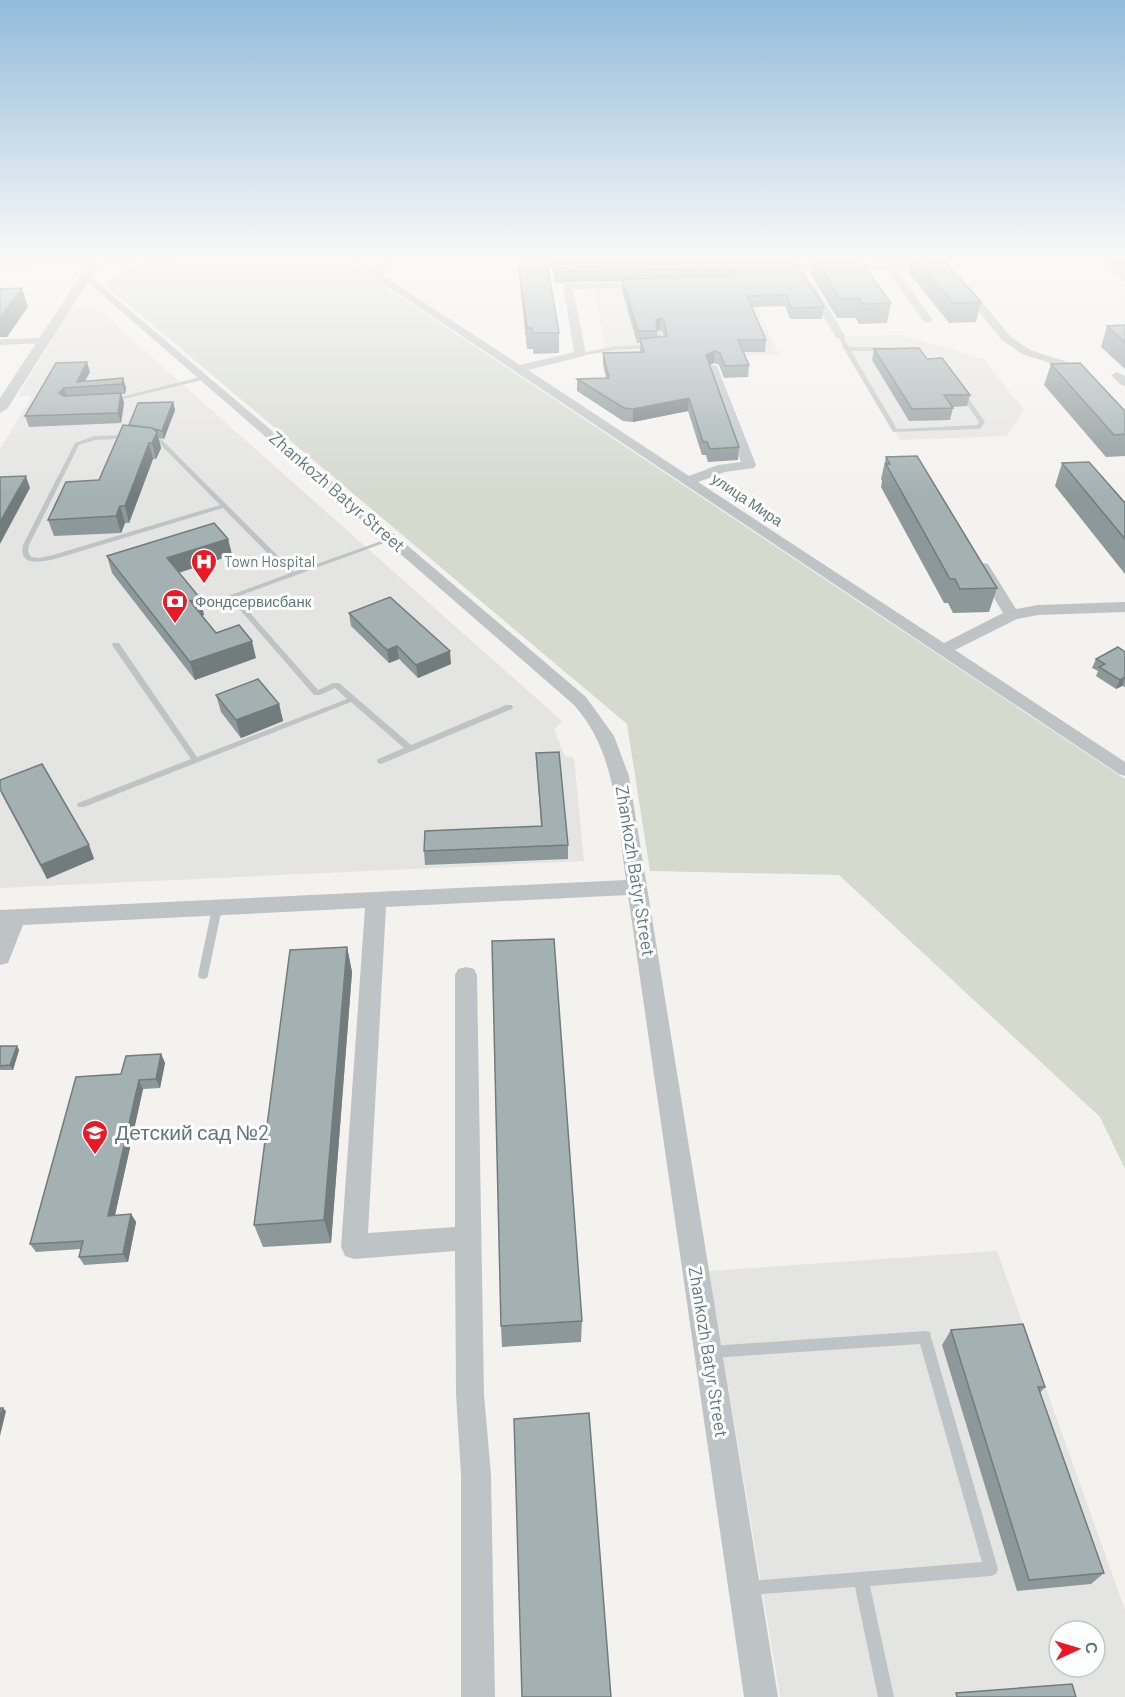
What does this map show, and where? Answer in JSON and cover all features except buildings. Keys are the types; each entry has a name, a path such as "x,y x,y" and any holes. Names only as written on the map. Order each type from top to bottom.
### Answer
{"street":[{"path":"0,409 46,337"},
{"name":"Zhankozh Batyr Street","path":"162,337 204,378 580,701 597,718 613,749 620,776 761,1697"},
{"name":"улица Мира","path":"471,337 1125,770"},
{"path":"519,369 579,354 576,337"},
{"path":"1005,337 1026,352 1073,367 1096,387 1125,419"},
{"path":"0,342 44,341"},
{"path":"688,481 723,468 749,465 713,368"},
{"path":"976,556 1012,615"},
{"path":"943,650 1012,615 1038,610 1125,607"},
{"path":"0,957 7,918 637,887"},
{"path":"376,900 354,1247 468,1238"},
{"path":"466,975 470,1395 476,1475 478,1697"}],"lane":[{"path":"579,354 615,348 662,346 660,337"},
{"path":"841,337 895,431 979,427 982,422 956,385"},
{"path":"847,349 889,349"},
{"path":"107,400 117,400 204,378"},
{"path":"224,506 56,557 31,560 25,557 23,552 77,444 88,440 147,437 159,440 292,574"},
{"path":"392,539 231,596 317,693 336,685 409,747"},
{"path":"116,645 196,760"},
{"path":"81,805 353,699"},
{"path":"381,761 409,747 509,707"},
{"path":"203,975 217,908"},
{"path":"708,1352 925,1337 991,1569 745,1588"},
{"path":"861,1579 886,1697"}],"shaded area":[{"name":"Town Hospital","path":"54,337 129,337 562,721 554,730 565,756 574,758 584,861 0,888 0,449 32,396 18,396"},
{"path":"167,337 461,337 1125,779 1125,1169 1100,1117 839,875 650,871 627,724"},
{"path":"603,337 771,337 780,355 606,356"},
{"path":"841,337 909,337 983,359 1024,410 1007,436 900,440"},
{"path":"997,1251 1125,1610 1125,1697 780,1697 709,1271"}],"place":[{"name":"Town Hospital","path":"204,585"},
{"name":"Фондсервисбанк","path":"175,625"},
{"name":"Детский сад №2","path":"95,1156"}]}
